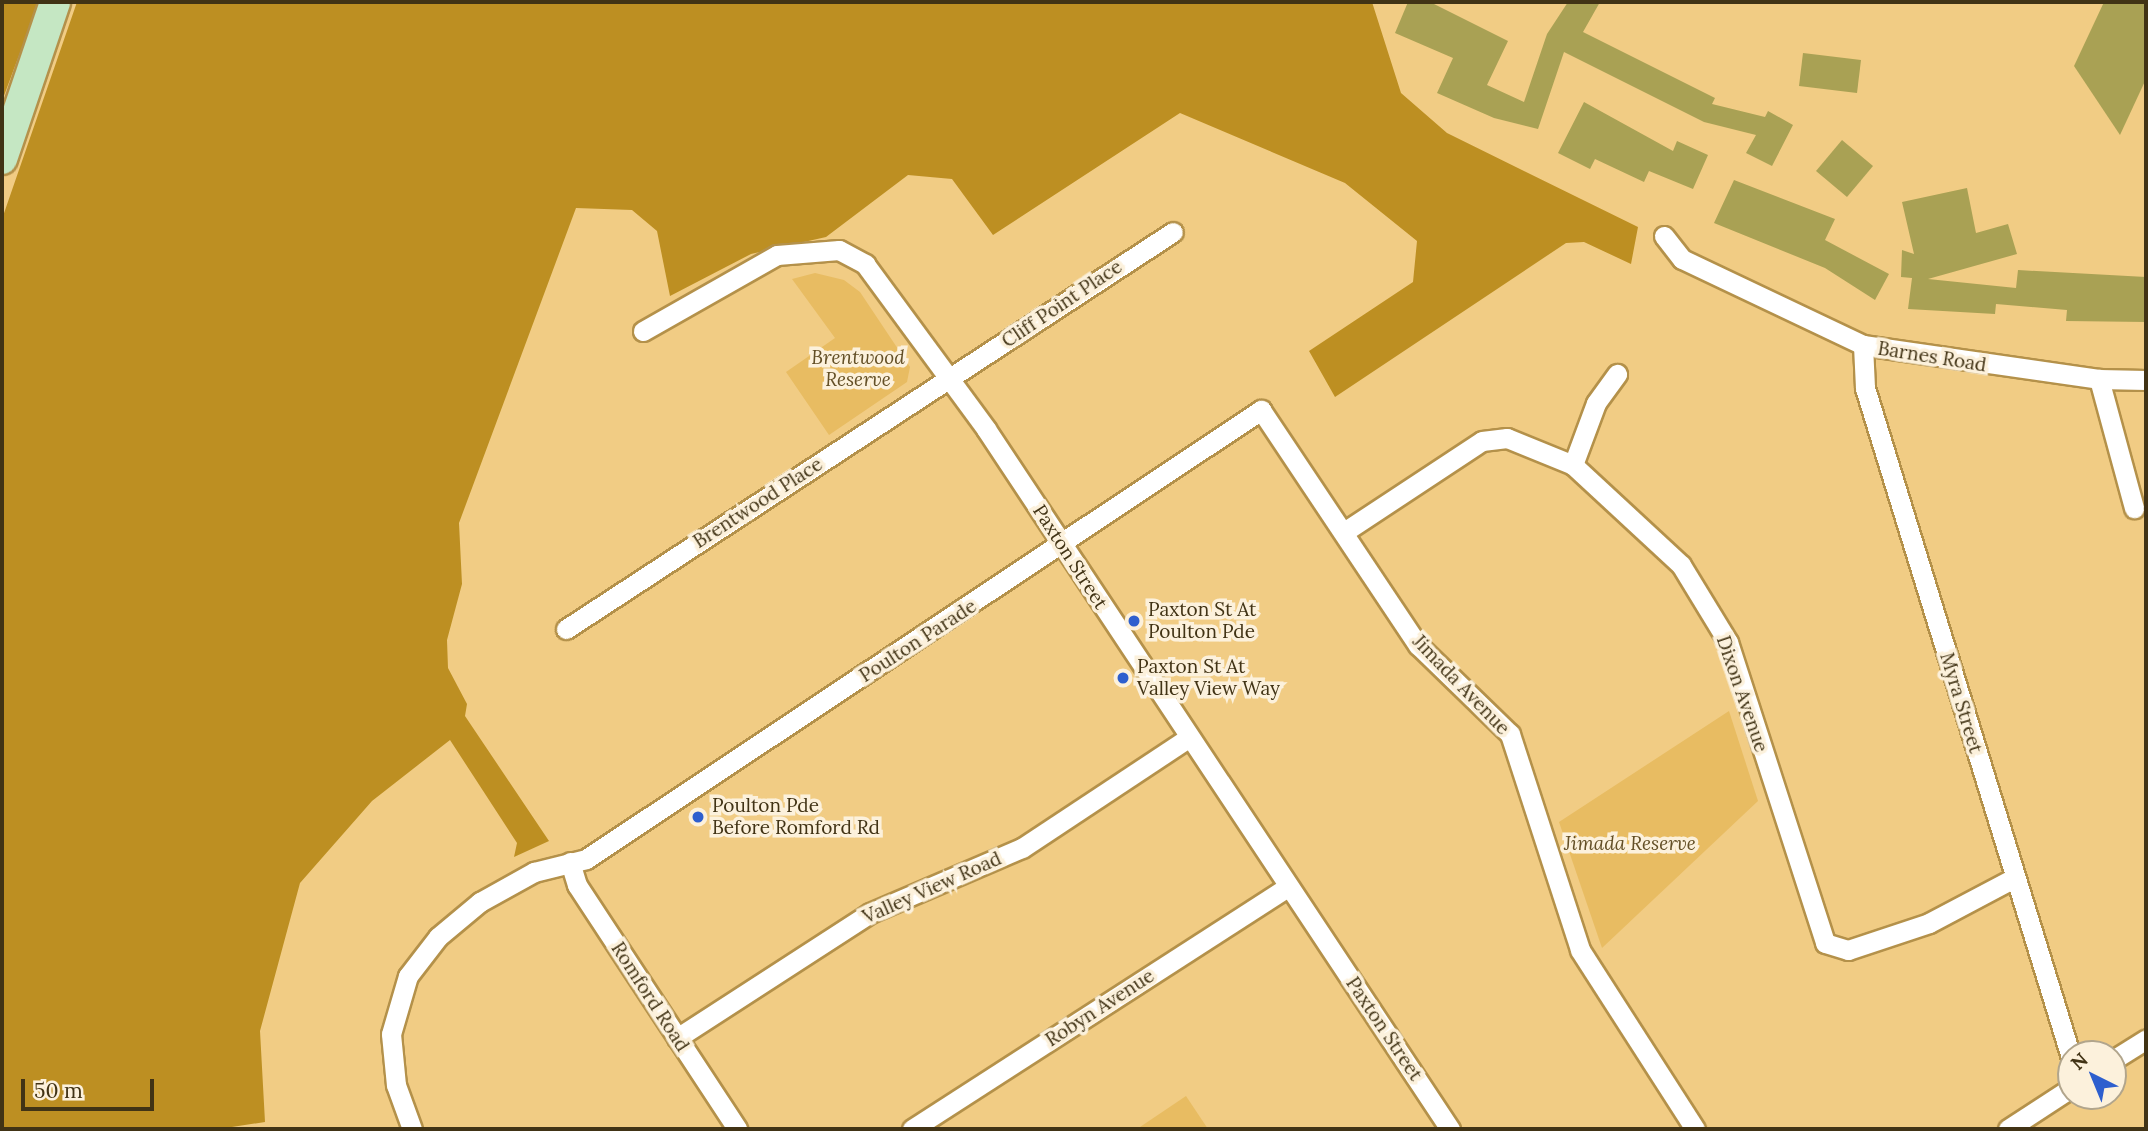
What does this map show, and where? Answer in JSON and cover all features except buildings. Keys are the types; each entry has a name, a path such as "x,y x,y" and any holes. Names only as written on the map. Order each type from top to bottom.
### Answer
{"main road":[{"path":"2,159 55,2"}],"street":[{"name":"Cliff Point Place","path":"951,378 1173,232"},
{"name":"Barnes Road","path":"1664,236 1682,259 1863,345 2099,379 2146,380"},
{"name":"Paxton Street","path":"643,331 777,256 839,250 865,264 951,378 1450,1129"},
{"name":"Myra Street","path":"1863,345 1865,388 2066,1040"},
{"path":"1573,465 1596,403 1617,373"},
{"name":"Brentwood Place","path":"566,629 951,378"},
{"path":"2099,379 2134,508"},
{"name":"Poulton Parade","path":"412,1129 396,1085 391,1034 408,976 438,937 480,902 534,872 586,859 1063,545 1261,410"},
{"name":"Jimada Avenue","path":"1261,410 1418,645 1510,734 1580,950 1695,1129"},
{"name":"Dixon Avenue","path":"1344,532 1482,441 1507,438 1573,465 1681,565 1728,642 1825,943 1849,950 1929,923 2014,878"},
{"name":"Valley View Road","path":"677,1038 870,913 1022,848 1188,738"},
{"name":"Romford Road","path":"570,862 577,885 737,1129"},
{"name":"Robyn Avenue","path":"912,1129 1288,887"},
{"path":"2127,1051 2146,1039"},
{"path":"2008,1129 2057,1097"}],"green space":[{"name":"Brentwood Reserve","path":"815,273 844,280 860,292 910,367 907,382 829,435 786,372 835,338 792,279"},
{"name":"Jimada Reserve","path":"1729,711 1758,801 1602,948 1559,822"},
{"path":"1186,1096 1208,1129 1137,1129"}],"shaded area":[{"path":"2,2 39,2 2,101"},
{"path":"77,2 1372,2 1401,93 1447,133 1638,227 1631,264 1584,242 1566,243 1335,397 1309,351 1413,282 1417,241 1345,183 1180,113 993,235 952,179 908,175 826,237 751,254 670,296 657,231 632,210 576,208 459,523 462,584 447,640 448,668 467,704 465,716 549,841 514,857 517,843 450,740 372,801 300,883 260,1031 265,1122 219,1129 2,1129 2,219"}],"place":[{"name":"Paxton St At Poulton Pde","path":"1134,621"},
{"name":"Paxton St At Valley View Way","path":"1123,678"},
{"name":"Poulton Pde Before Romford Rd","path":"698,817"}]}
